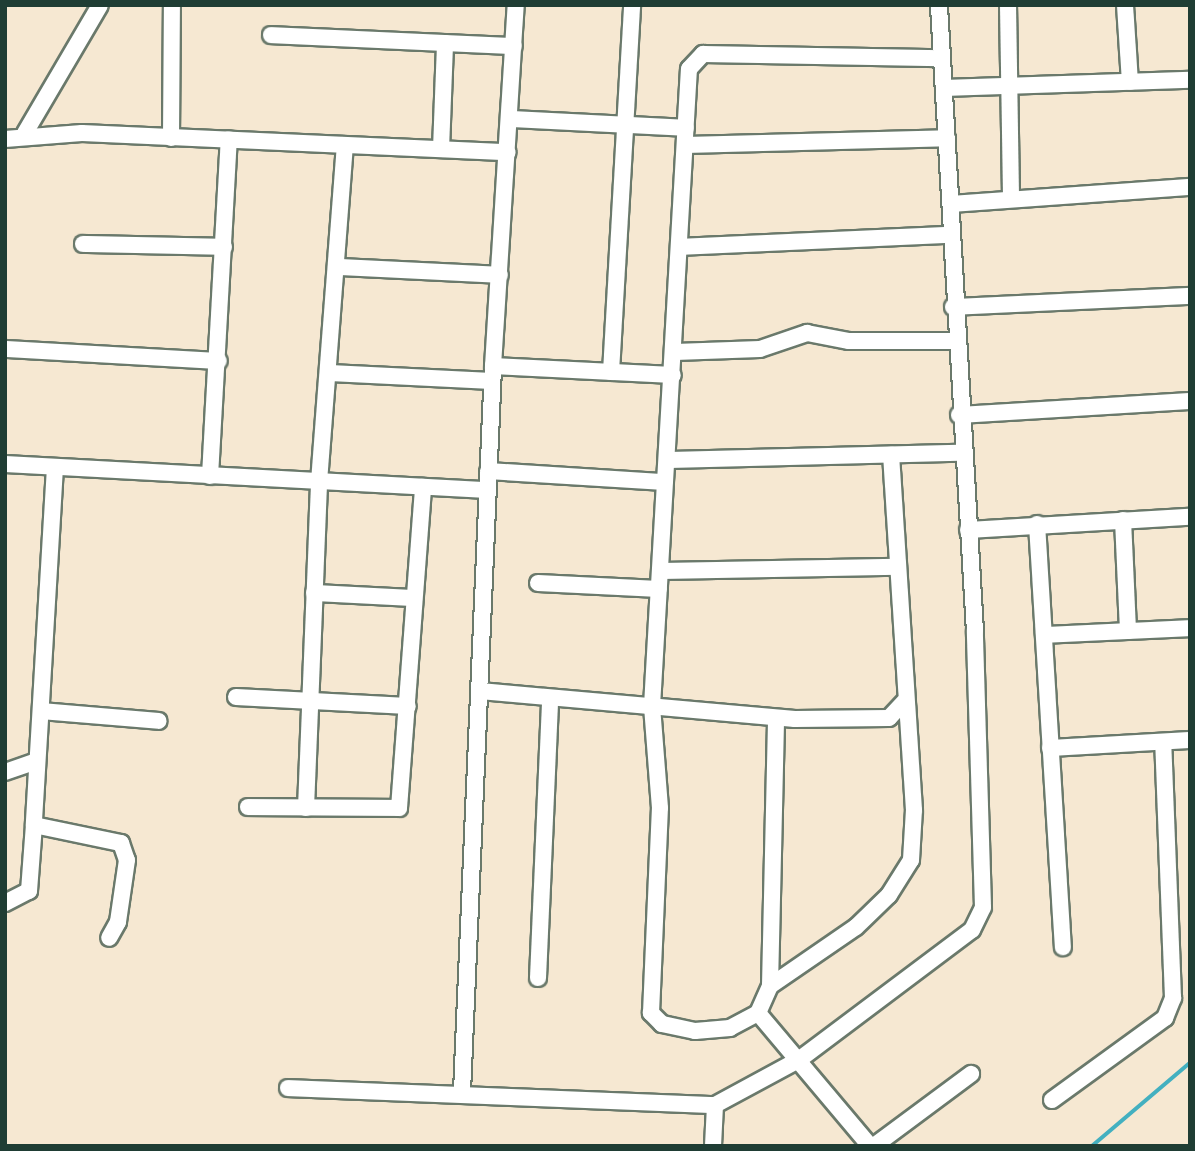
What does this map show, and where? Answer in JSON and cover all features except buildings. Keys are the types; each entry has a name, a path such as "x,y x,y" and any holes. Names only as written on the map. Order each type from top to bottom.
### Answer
{"street":[{"path":"25,133 100,5"},
{"path":"171,138 172,5"},
{"path":"462,1092 487,490 516,5"},
{"path":"611,372 632,5"},
{"path":"288,1088 462,1092 715,1105 800,1059 979,920 978,708 948,235 952,204 939,5"},
{"path":"1008,5 1012,86 1011,197"},
{"path":"1125,5 1130,82"},
{"path":"271,35 514,46"},
{"path":"441,149 446,43"},
{"path":"776,718 770,986 758,1013 730,1028 695,1031 662,1024 652,1013 660,808 658,730 652,706 690,69 704,54 942,58"},
{"path":"944,88 1190,79"},
{"path":"510,119 686,128"},
{"path":"5,139 25,133 508,152"},
{"path":"685,145 947,138"},
{"path":"209,476 219,361 229,141"},
{"path":"306,808 319,482 330,373 345,145"},
{"path":"952,204 1011,197 1190,187"},
{"path":"680,247 948,235"},
{"path":"83,244 224,247"},
{"path":"338,267 500,275"},
{"path":"953,307 1190,296"},
{"path":"675,352 760,349 807,333 849,341 955,341"},
{"path":"5,349 219,361"},
{"path":"330,373 611,372 673,375"},
{"path":"959,415 1190,401"},
{"path":"667,460 961,453"},
{"path":"770,986 856,927 905,874 915,839 904,702 891,455"},
{"path":"5,464 487,490"},
{"path":"5,903 29,891 55,467"},
{"path":"488,471 665,482"},
{"path":"248,807 399,808 423,487"},
{"path":"968,530 1190,517"},
{"path":"1123,520 1128,631"},
{"path":"1037,524 1063,947"},
{"path":"661,571 898,567"},
{"path":"538,583 659,589"},
{"path":"314,593 414,598"},
{"path":"1044,635 1190,628"},
{"path":"480,691 776,718 889,718 904,702"},
{"path":"236,697 408,706"},
{"path":"538,978 550,698"},
{"path":"41,711 159,721"},
{"path":"1050,748 1190,740"},
{"path":"1052,1100 1164,1018 1173,998 1163,743"},
{"path":"5,772 37,761"},
{"path":"34,825 121,843 127,860 118,922 109,938"},
{"path":"758,1013 872,1146 971,1074"},
{"path":"713,1146 715,1105"}],"waterway":[{"path":"1092,1146 1190,1063"}]}
